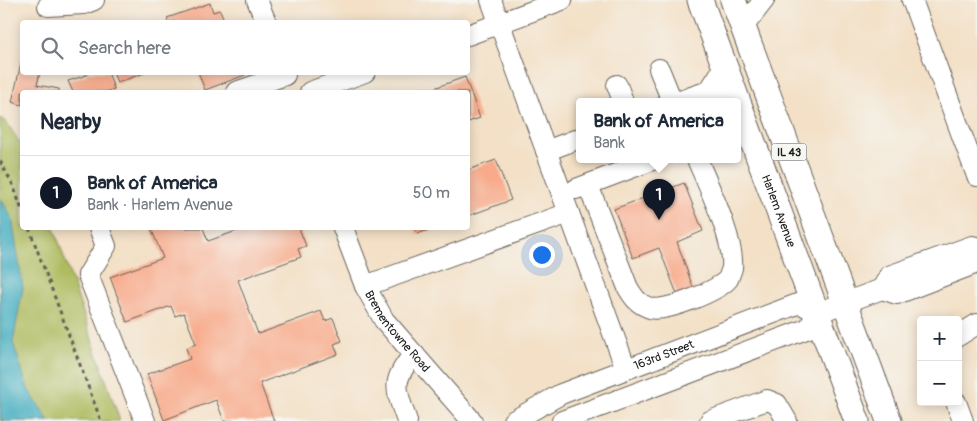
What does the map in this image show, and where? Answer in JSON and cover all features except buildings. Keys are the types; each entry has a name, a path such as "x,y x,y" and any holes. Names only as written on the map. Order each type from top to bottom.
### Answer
{"main road":[{"name":"Harlem Avenue","path":"700,0 736,98"},
{"name":"IL 43","path":"733,0 889,421"},
{"name":"Harlem Avenue","path":"741,111 857,421"}],"street":[{"path":"48,6 84,4 94,0"},
{"path":"257,0 265,20"},
{"path":"491,0 565,203 634,366 650,387"},
{"path":"470,34 562,0"},
{"path":"743,27 764,0"},
{"path":"912,0 977,176"},
{"path":"709,91 725,66"},
{"path":"659,69 671,98"},
{"path":"316,90 357,75"},
{"path":"244,90 287,80"},
{"path":"689,98 709,91 731,98"},
{"path":"546,151 576,140"},
{"path":"364,286 565,203 588,184 645,163"},
{"path":"588,184 628,288 635,300 651,308 665,308 713,290 728,279 732,268 730,246 699,163"},
{"path":"100,230 106,246 88,275 145,421"},
{"name":"Brementowne Road","path":"343,230 364,286 384,320 472,421"},
{"path":"817,313 846,304 882,289 889,276 972,246 977,247"},
{"path":"882,289 897,294 977,263"},
{"name":"163rd Street","path":"514,421 561,394 800,303 817,313 809,328 562,421"},
{"path":"962,333 977,324"},
{"path":"407,421 396,389 401,369 414,354"},
{"path":"710,421 767,400 777,404 787,421"},
{"path":"957,406 963,421"}],"path":[{"path":"0,161 13,185 20,204"},
{"path":"30,230 101,421"}],"green space":[{"path":"0,118 7,123 20,143 20,230 55,230 120,421 0,421"}],"water":[{"path":"0,197 12,218 23,288 13,342 28,389 49,421 2,421 0,415"}],"place":[{"name":"Bank of America","path":"659,220"}]}
